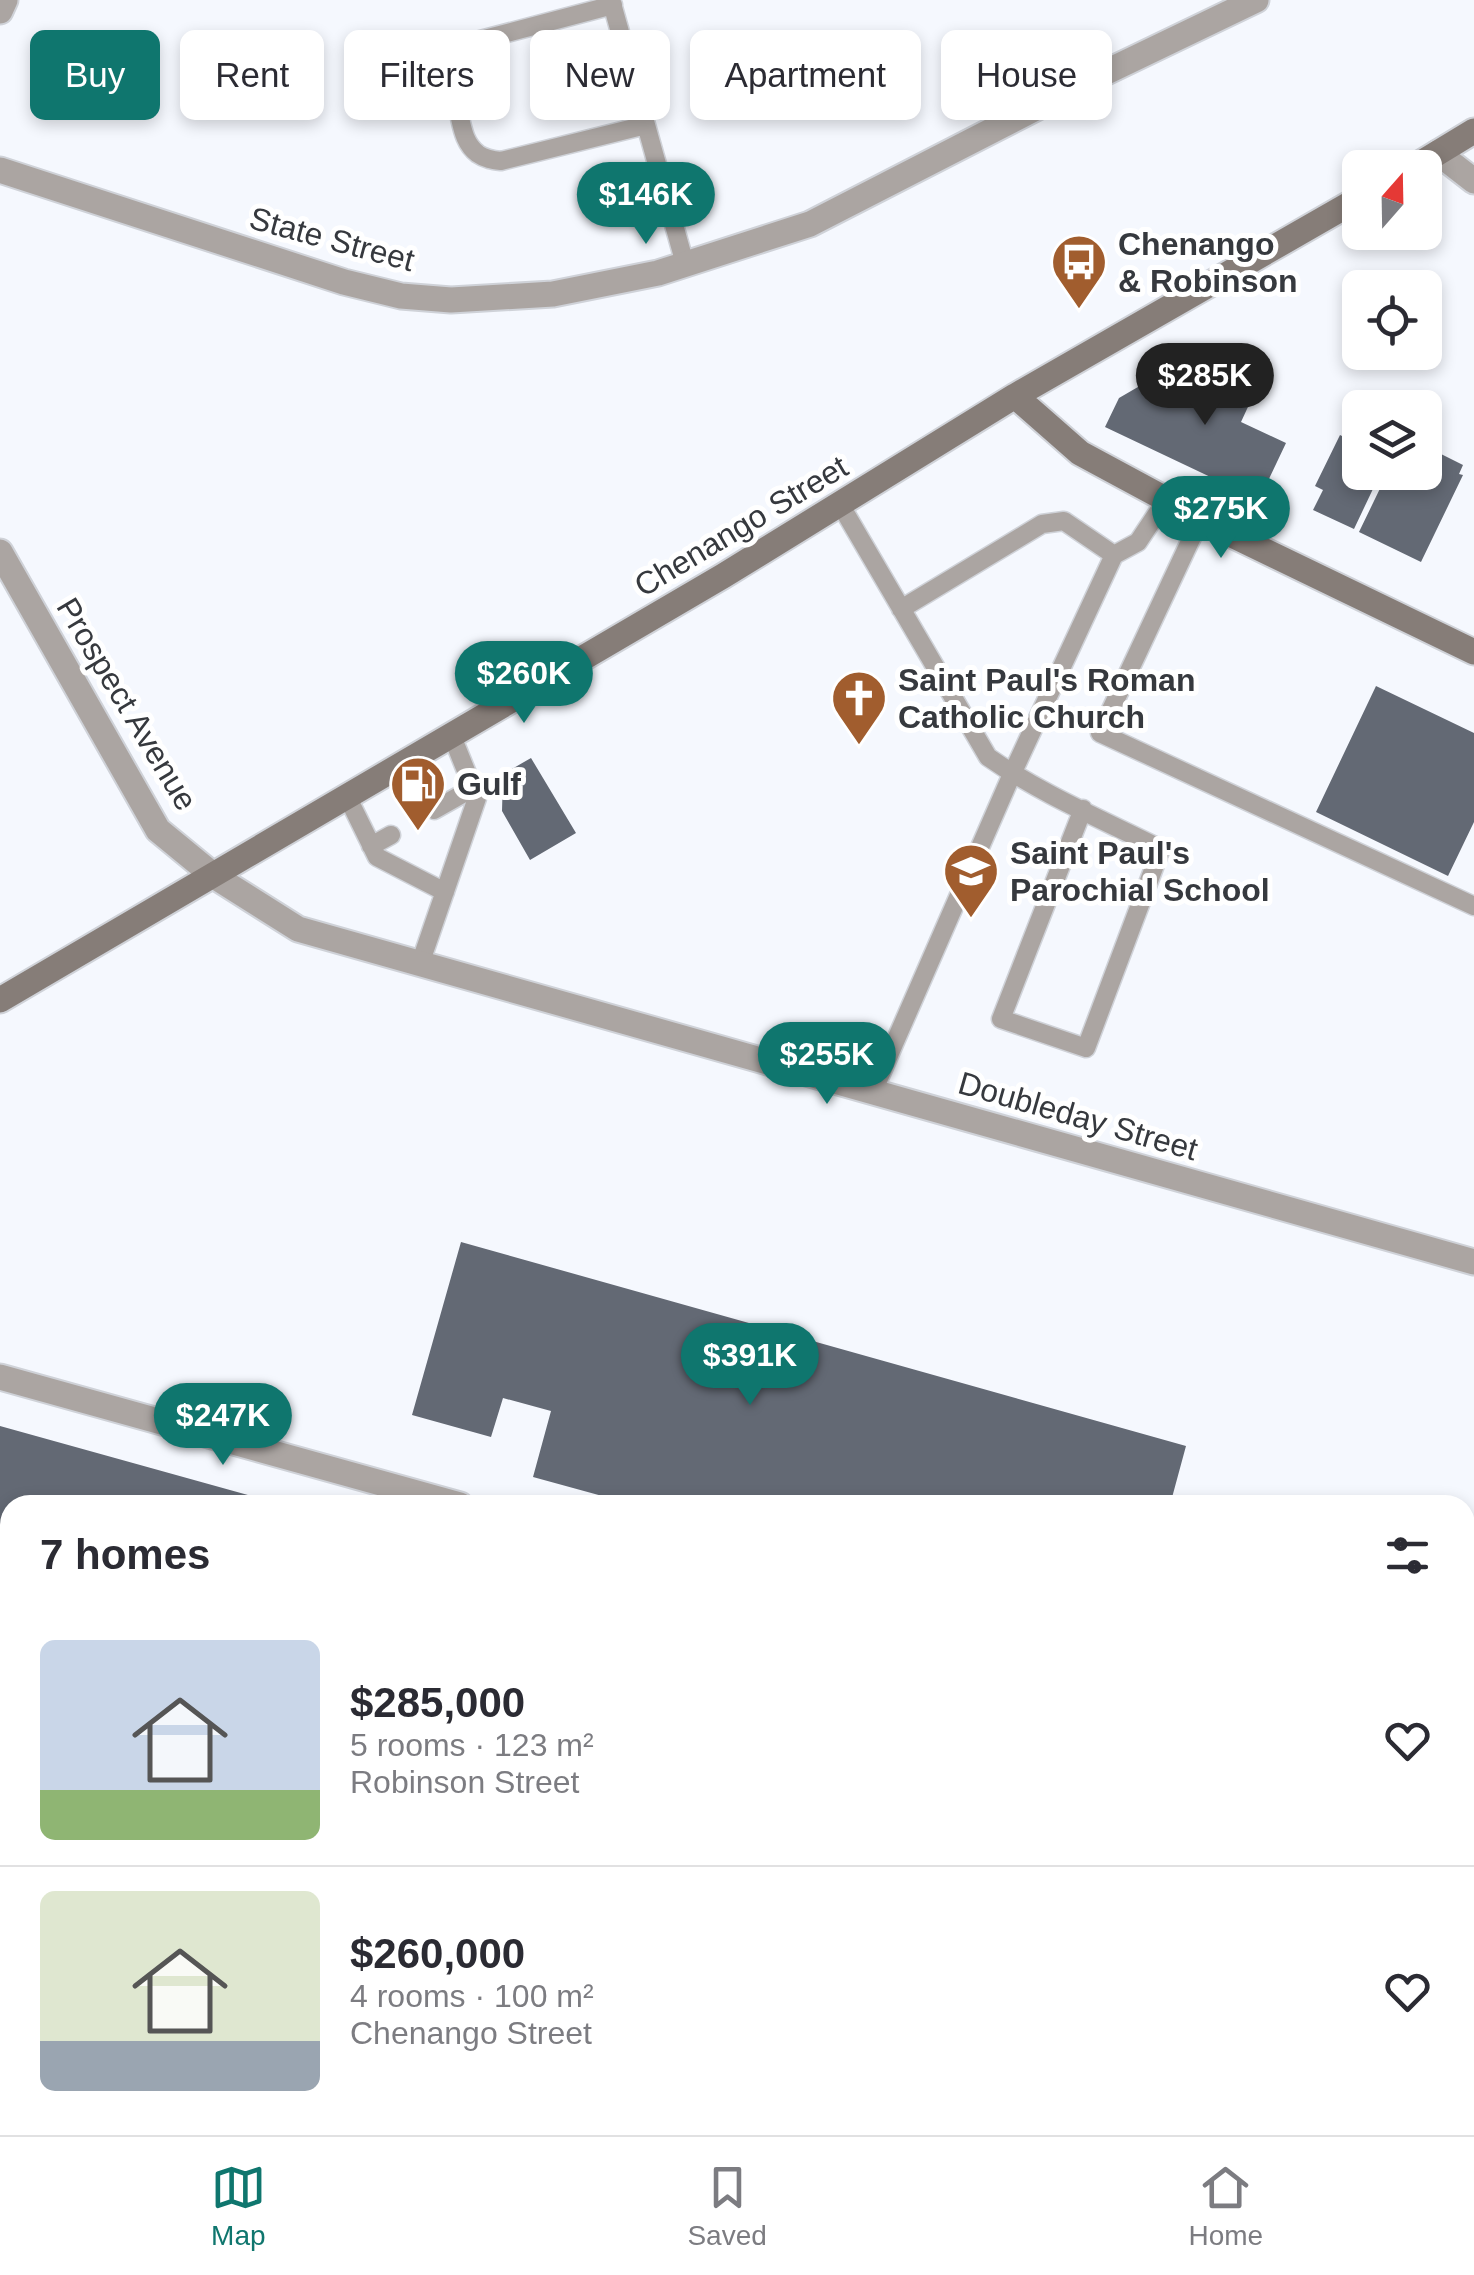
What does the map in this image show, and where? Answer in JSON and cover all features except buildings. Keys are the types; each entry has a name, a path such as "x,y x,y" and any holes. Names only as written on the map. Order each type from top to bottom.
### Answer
{"street":[{"path":"0,11 5,0"},
{"name":"State Street","path":"0,170 344,282 401,296 451,300 553,294 686,264 810,224 1254,0"},
{"path":"1442,151 1474,131"},
{"path":"1442,157 1474,181"},
{"name":"Chenango Street","path":"0,1000 348,798 1015,396 1342,208"},
{"path":"1015,396 1080,452 1166,500 1474,652"},
{"name":"Prospect Avenue","path":"0,552 158,830 214,876"},
{"name":"Doubleday Street","path":"214,876 298,929 1474,1262"},
{"path":"0,1378 424,1495"}],"lane":[{"path":"646,125 501,161 484,158 466,140 452,90 455,67 474,42 612,3 686,264"},
{"path":"873,1092 1012,774 1114,554 1138,542 1166,500"},
{"path":"840,504 988,757 1012,774 1083,809 1161,849 1086,1048 1001,1019 1083,809"},
{"path":"1201,518 1100,733 1474,906"},
{"path":"901,608 1042,524 1064,521 1114,554"},
{"path":"420,964 477,798 452,736"},
{"path":"434,810 473,788"},
{"path":"348,798 376,857 445,892"},
{"path":"371,846 391,835"}],"place":[{"name":"Chenango & Robinson","path":"1079,311"},
{"name":"Saint Paul's Roman Catholic Church","path":"859,747"},
{"name":"Gulf","path":"418,833"},
{"name":"Saint Paul's Parochial School","path":"971,920"}]}
